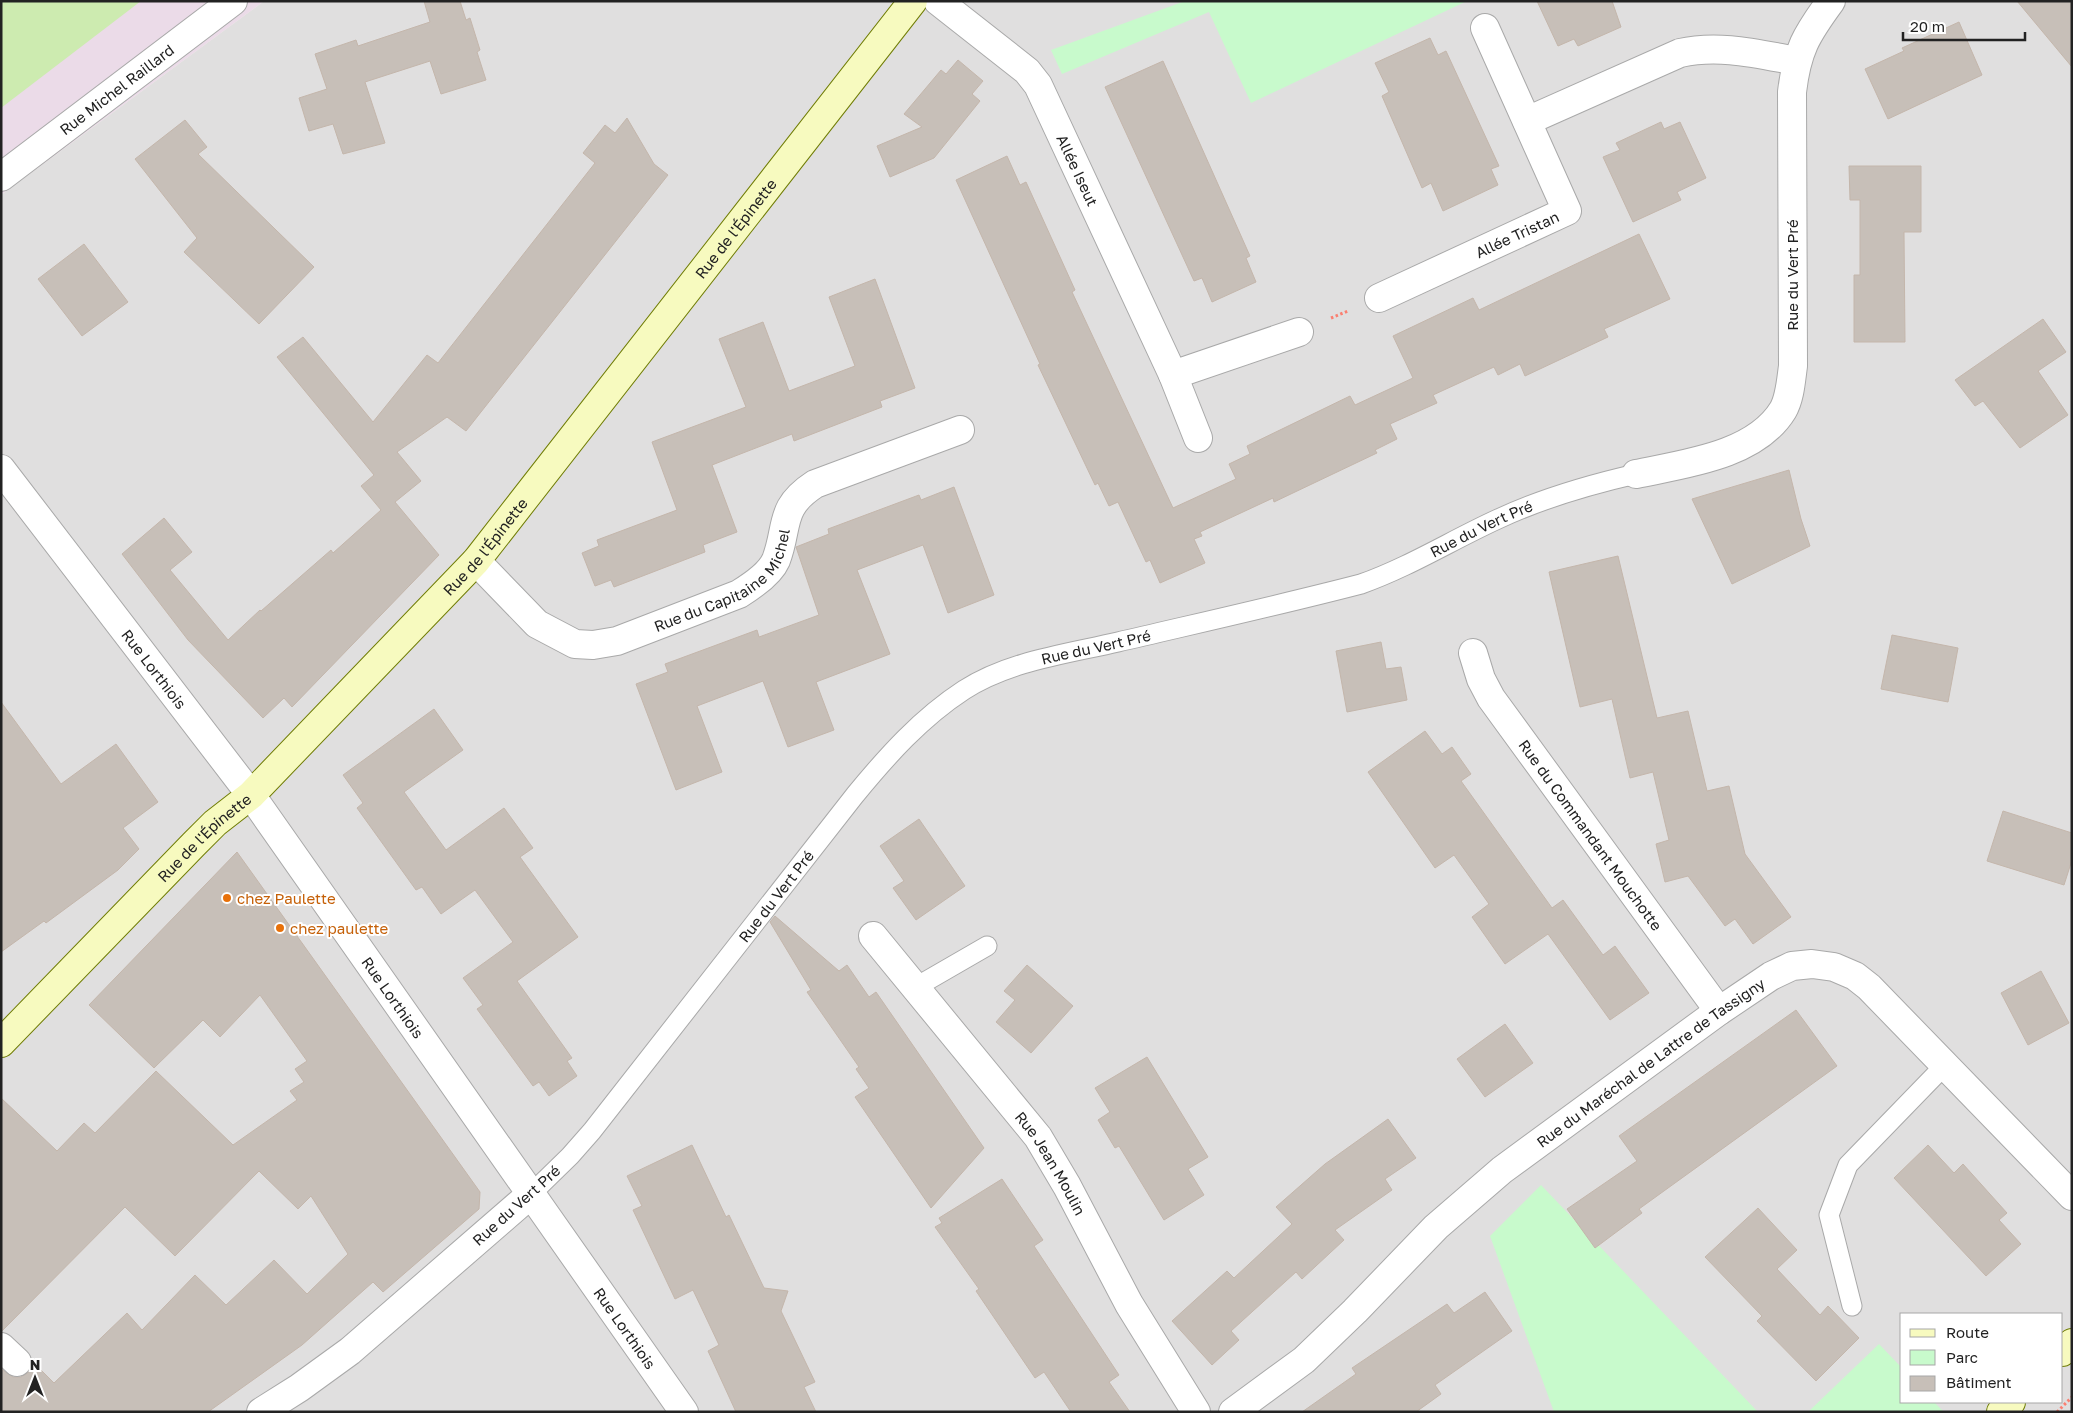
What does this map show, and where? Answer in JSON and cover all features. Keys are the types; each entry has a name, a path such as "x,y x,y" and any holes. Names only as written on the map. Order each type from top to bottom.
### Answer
{"street":[{"name":"Rue Michel Raillard","path":"1,177 233,1"},
{"name":"Rue de l'Épinette","path":"1,1043 194,844 251,795 476,561 913,1"},
{"name":"Allée Iseut","path":"938,1 1027,71 1038,85 1173,375 1198,438"},
{"name":"Rue du Vert Pré","path":"1636,474 1702,459 1747,443 1769,425 1783,410 1790,390 1793,366 1792,92 1797,60 1803,42 1831,1"},
{"name":"Allée Tristan","path":"1379,298 1566,211 1485,28"},
{"path":"1527,121 1680,53 1696,49 1725,49 1797,60"},
{"path":"1173,375 1299,332"},
{"name":"Rue du Capitaine Michel","path":"476,561 537,624 575,644 593,645 617,641 739,594 751,586 775,562 790,508 800,494 815,484 960,430"},
{"name":"Rue Lorthiois","path":"1,469 251,795 684,1412"},
{"name":"Rue du Commandant Mouchotte","path":"1473,653 1481,679 1492,698 1719,1011"},
{"name":"Rue Jean Moulin","path":"873,936 916,986 1038,1137 1067,1186 1129,1304 1196,1412"},
{"name":"Rue du Maréchal de Lattre de Tassigny","path":"1233,1412 1304,1360 1467,1198 1579,1112 1719,1011 1771,976 1792,966 1812,964 1834,967 1855,976 1868,986 2072,1196"},
{"name":"Rue du Vert Pré","path":"261,1412 299,1388 350,1351 531,1194"},
{"path":"2001,1412 2010,1403"}],"lane":[{"name":"Rue du Vert Pré","path":"531,1194 570,1156 592,1131 886,758 914,729 965,690 1001,672 1045,658 1361,584 1387,575 1497,519 1536,503 1572,490 1636,474"},
{"path":"916,986 987,946"},
{"path":"1852,1306 1829,1215 1848,1164 1945,1065"}],"path":[{"path":"2057,1412 2072,1398"}],"shaded area":[{"path":"1,1 264,1 1,195"},
{"path":"264,1 2072,1 2072,1412 1,1412 1,195"}],"green space":[{"path":"1,1 141,1 1,108"},
{"path":"1185,1 1467,1 1251,103 1209,12 1062,74 1051,50"},
{"path":"1541,1185 1758,1412 1554,1412 1490,1236"},
{"path":"1879,1344 1900,1366 1900,1403 1935,1403 1944,1412 1808,1412"}],"building":[{"path":"424,1 460,1 466,20 470,18 480,50 477,52 486,80 441,94 430,61 365,82 385,143 343,154 333,124 309,131 299,98 327,89 315,54 356,40 358,46 430,22"},
{"path":"1537,1 1612,1 1621,27 1578,46 1574,39 1558,46"},
{"path":"2017,1 2072,1 2072,67"},
{"path":"1959,22 1982,75 1888,119 1865,69 1904,51 1902,48"},
{"path":"1430,38 1438,55 1446,51 1499,166 1491,169 1498,185 1443,211 1431,183 1422,188 1382,96 1389,92 1375,63"},
{"path":"958,60 983,81 972,94 980,101 934,158 890,177 877,146 922,127 904,114 941,70 946,74"},
{"path":"1163,61 1250,256 1246,258 1256,282 1212,302 1202,278 1194,281 1105,87"},
{"path":"627,118 654,164 668,175 466,431 447,417 397,452 421,481 395,502 439,555 292,707 284,698 263,718 188,640 122,554 164,518 192,552 170,570 228,640 260,610 331,550 333,553 381,510 361,486 374,475 277,357 303,337 373,422 427,355 438,363 595,163 583,153 605,125 615,133"},
{"path":"185,120 207,147 198,154 314,267 259,324 184,252 197,238 135,159"},
{"path":"1661,122 1664,129 1680,122 1706,178 1677,192 1681,200 1633,222 1603,157 1620,150 1616,143"},
{"path":"1007,156 1020,185 1026,182 1075,290 1072,292 1173,508 1236,479 1229,464 1250,454 1247,446 1350,396 1355,405 1413,378 1393,336 1473,298 1479,310 1639,234 1670,299 1604,329 1608,337 1525,376 1520,364 1498,375 1494,367 1433,395 1437,403 1390,424 1397,439 1375,450 1377,453 1274,502 1273,498 1200,532 1202,536 1194,539 1205,563 1160,583 1150,560 1146,562 1118,502 1109,506 1098,483 1095,485 1038,365 1040,364 956,180"},
{"path":"1849,166 1921,166 1921,232 1904,232 1905,342 1854,342 1854,275 1860,275 1860,200 1850,200"},
{"path":"84,244 128,302 82,336 38,279"},
{"path":"875,279 915,388 880,401 882,407 794,441 792,434 712,465 737,532 703,545 705,552 614,587 611,580 595,586 582,553 599,546 597,540 677,510 652,442 746,407 719,339 763,322 789,391 855,366 829,297"},
{"path":"2043,319 2066,352 2038,371 2068,415 2020,448 1983,401 1975,406 1955,380"},
{"path":"1789,470 1810,546 1732,584 1692,499"},
{"path":"954,487 994,595 948,613 923,545 857,570 890,654 816,682 834,730 788,747 763,681 697,706 722,772 676,790 636,684 668,672 665,664 757,630 759,637 819,615 796,547 829,534 828,529 919,495 921,500"},
{"path":"1618,556 1657,718 1688,711 1707,791 1729,786 1745,854 1791,917 1753,944 1735,919 1725,926 1688,876 1665,882 1656,844 1669,840 1653,772 1630,778 1612,699 1580,707 1549,572"},
{"path":"1892,635 1958,648 1948,702 1881,689"},
{"path":"1381,642 1386,669 1401,667 1407,700 1347,712 1336,651"},
{"path":"1,702 61,784 116,744 158,802 123,828 139,849 118,870 46,923 44,921 1,952"},
{"path":"434,709 463,750 404,792 446,850 504,808 533,848 520,857 578,937 517,981 572,1058 567,1061 577,1076 549,1096 539,1082 533,1086 477,1009 483,1005 463,978 513,942 475,890 441,914 422,887 416,890 357,808 363,803 343,775"},
{"path":"1425,731 1442,754 1452,747 1471,774 1461,781 1552,908 1563,900 1603,955 1615,946 1649,993 1610,1020 1548,934 1505,964 1472,917 1489,904 1454,855 1435,868 1368,772"},
{"path":"2003,811 2072,833 2072,860 2064,885 1987,861"},
{"path":"919,819 965,886 916,920 893,888 904,881 880,846"},
{"path":"237,852 480,1192 479,1209 383,1292 373,1282 302,1345 208,1412 1,1412 1,1369 13,1377 21,1377 29,1372 32,1361 54,1383 127,1313 142,1330 195,1275 226,1305 274,1260 307,1294 348,1254 311,1196 298,1209 259,1171 175,1256 125,1207 1,1332 1,1098 57,1151 84,1123 95,1133 156,1071 233,1145 297,1100 290,1091 304,1082 295,1069 307,1061 260,995 220,1037 203,1020 154,1068 89,1005"},
{"path":"775,916 839,971 847,965 869,997 876,992 984,1148 931,1208 855,1097 869,1088 856,1069 859,1067 807,992 811,990 770,922"},
{"path":"1027,965 1073,1006 1031,1053 996,1022 1015,1000 1004,991"},
{"path":"2041,971 2069,1023 2028,1045 2001,993"},
{"path":"1796,1010 1837,1066 1639,1209 1642,1213 1595,1248 1567,1209 1637,1161 1619,1136"},
{"path":"1505,1024 1533,1063 1485,1097 1457,1059"},
{"path":"1147,1057 1208,1157 1188,1169 1204,1195 1164,1220 1119,1146 1115,1148 1098,1120 1110,1112 1095,1088"},
{"path":"1388,1119 1416,1158 1385,1179 1392,1190 1335,1230 1344,1240 1302,1279 1296,1272 1231,1331 1239,1340 1212,1365 1172,1321 1227,1271 1234,1278 1292,1224 1276,1207 1325,1164"},
{"path":"692,1145 726,1217 729,1215 764,1288 788,1291 781,1311 815,1382 804,1387 816,1412 736,1412 708,1351 719,1345 693,1290 675,1299 633,1210 642,1206 627,1176"},
{"path":"1928,1145 1954,1173 1963,1164 2007,1213 1999,1220 2021,1244 1986,1276 1894,1178"},
{"path":"1002,1179 1043,1240 1034,1246 1119,1375 1109,1382 1130,1412 1071,1412 1044,1372 1035,1378 976,1291 979,1289 935,1227 942,1223 939,1218"},
{"path":"1758,1208 1797,1250 1777,1269 1820,1315 1828,1306 1859,1338 1816,1381 1757,1321 1762,1316 1705,1257"},
{"path":"1485,1292 1512,1331 1435,1385 1441,1394 1416,1412 1302,1412 1356,1374 1352,1368 1447,1304 1454,1313"}],"place":[{"name":"chez Paulette","path":"227,898"},
{"name":"chez paulette","path":"280,928"}]}
